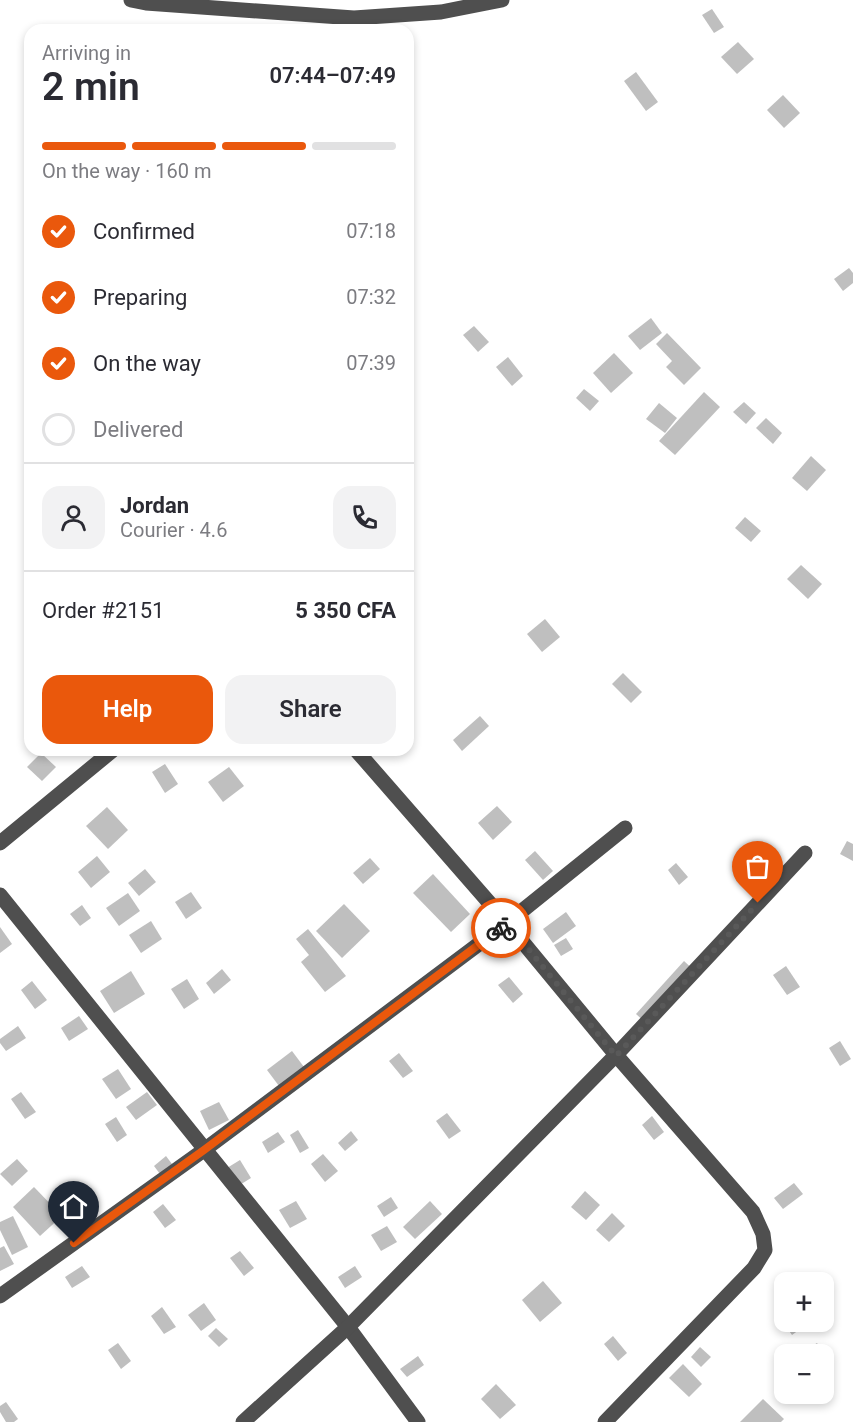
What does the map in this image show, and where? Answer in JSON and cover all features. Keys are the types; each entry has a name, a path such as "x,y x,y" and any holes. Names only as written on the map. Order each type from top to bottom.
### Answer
{"street":[{"path":"131,0 354,18 441,12 502,0"},
{"path":"0,843 106,756"},
{"path":"361,756 507,923 616,1056 753,1212 763,1234 765,1250 754,1268 605,1422"},
{"path":"0,1296 204,1150 507,923 626,828"},
{"path":"243,1422 348,1327 616,1056 805,853"},
{"path":"0,895 348,1327 418,1422"}],"building":[{"path":"712,9 724,27 714,33 702,15"},
{"path":"738,42 754,59 737,74 721,57"},
{"path":"636,72 658,102 646,111 624,81"},
{"path":"783,95 800,113 784,128 767,110"},
{"path":"849,268 853,273 853,283 843,291 834,279"},
{"path":"651,318 662,333 640,350 628,336"},
{"path":"474,326 489,342 478,352 463,335"},
{"path":"667,333 701,368 684,385 666,367 672,361 656,344"},
{"path":"614,353 633,373 611,393 593,373"},
{"path":"508,357 523,376 512,386 496,367"},
{"path":"584,389 599,401 590,411 576,398"},
{"path":"704,392 720,407 675,455 659,441"},
{"path":"744,402 756,413 746,424 733,412"},
{"path":"659,403 677,418 665,433 646,419"},
{"path":"766,418 782,433 773,444 756,428"},
{"path":"811,456 826,470 807,491 792,478"},
{"path":"745,517 761,531 751,542 735,528"},
{"path":"801,565 822,584 808,599 787,579"},
{"path":"545,619 560,637 542,652 527,634"},
{"path":"623,673 642,692 631,703 612,684"},
{"path":"480,716 489,726 462,751 453,740"},
{"path":"38,756 44,756 56,767 42,781 27,767"},
{"path":"165,764 178,784 165,793 152,772"},
{"path":"229,767 244,786 223,802 208,782"},
{"path":"497,806 512,822 493,840 478,823"},
{"path":"107,807 128,830 108,849 86,826"},
{"path":"847,841 853,844 853,861 840,854"},
{"path":"535,851 553,871 543,880 525,860"},
{"path":"97,856 110,872 91,888 78,872"},
{"path":"370,858 380,869 363,884 353,873"},
{"path":"676,863 688,877 679,885 668,870"},
{"path":"145,869 156,882 139,896 128,883"},
{"path":"433,874 470,914 451,932 413,893"},
{"path":"191,892 202,908 186,919 175,902"},
{"path":"128,893 140,911 119,926 106,908"},
{"path":"344,904 370,931 342,958 316,931"},
{"path":"82,905 91,918 80,926 70,914"},
{"path":"566,912 576,926 553,943 543,929"},
{"path":"151,921 162,939 141,953 129,935"},
{"path":"0,927 12,944 0,953"},
{"path":"308,929 346,976 325,992 301,962 309,955 296,939"},
{"path":"566,938 573,949 561,956 554,945"},
{"path":"684,961 696,972 647,1024 636,1014"},
{"path":"786,966 800,987 787,995 773,975"},
{"path":"222,969 231,980 214,994 206,983"},
{"path":"131,971 145,994 114,1013 100,991"},
{"path":"509,977 523,994 513,1003 498,985"},
{"path":"187,979 199,999 184,1009 171,989"},
{"path":"32,981 47,1000 35,1009 21,990"},
{"path":"79,1016 88,1029 69,1041 61,1028"},
{"path":"18,1026 26,1038 6,1051 0,1039"},
{"path":"840,1041 851,1059 840,1066 829,1048"},
{"path":"292,1051 304,1067 279,1086 267,1070"},
{"path":"399,1053 413,1071 403,1078 389,1061"},
{"path":"118,1069 131,1089 116,1099 102,1079"},
{"path":"21,1092 36,1112 25,1119 11,1099"},
{"path":"147,1092 157,1105 136,1120 126,1107"},
{"path":"219,1102 229,1120 209,1130 200,1111"},
{"path":"447,1113 461,1131 449,1139 436,1121"},
{"path":"652,1116 664,1132 654,1140 642,1125"},
{"path":"116,1117 127,1135 117,1142 105,1124"},
{"path":"298,1130 309,1148 300,1153 290,1135"},
{"path":"351,1131 358,1140 345,1151 338,1143"},
{"path":"278,1132 285,1142 268,1153 262,1142"},
{"path":"323,1154 338,1171 325,1182 311,1164"},
{"path":"166,1156 172,1164 160,1174 154,1166"},
{"path":"17,1159 28,1171 12,1186 0,1174"},
{"path":"240,1160 251,1178 238,1186 227,1168"},
{"path":"794,1183 803,1194 783,1209 774,1198"},
{"path":"34,1187 62,1216 40,1236 13,1207"},
{"path":"585,1191 600,1205 586,1220 571,1207"},
{"path":"391,1197 398,1208 384,1217 377,1206"},
{"path":"296,1201 307,1219 290,1228 279,1210"},
{"path":"430,1201 442,1214 415,1239 403,1227"},
{"path":"163,1204 176,1220 165,1228 153,1212"},
{"path":"612,1213 625,1226 609,1242 596,1230"},
{"path":"13,1216 28,1247 12,1255 0,1230 0,1222"},
{"path":"387,1226 397,1242 381,1251 371,1235"},
{"path":"4,1246 14,1264 0,1271 0,1248"},
{"path":"240,1251 254,1268 244,1276 230,1258"},
{"path":"82,1266 90,1277 72,1288 65,1277"},
{"path":"355,1266 362,1277 345,1288 338,1277"},
{"path":"543,1281 562,1303 540,1322 522,1300"},
{"path":"204,1303 216,1320 201,1331 188,1315"},
{"path":"162,1307 176,1327 164,1334 151,1316"},
{"path":"216,1328 228,1339 219,1347 208,1336"},
{"path":"613,1336 627,1353 618,1361 604,1344"},
{"path":"118,1343 131,1361 121,1369 108,1350"},
{"path":"700,1347 711,1357 701,1367 691,1357"},
{"path":"418,1356 424,1365 407,1377 400,1369"},
{"path":"683,1364 702,1384 689,1397 669,1378"},
{"path":"496,1384 516,1405 500,1419 481,1399"},
{"path":"763,1399 784,1419 781,1422 740,1422"},
{"path":"6,1402 18,1419 14,1422 6,1422 0,1412 0,1406"}],"way so far":[{"path":"501,928 507,923 616,1056 758,903"}],"route":[{"path":"74,1243 204,1150 501,928"}]}
